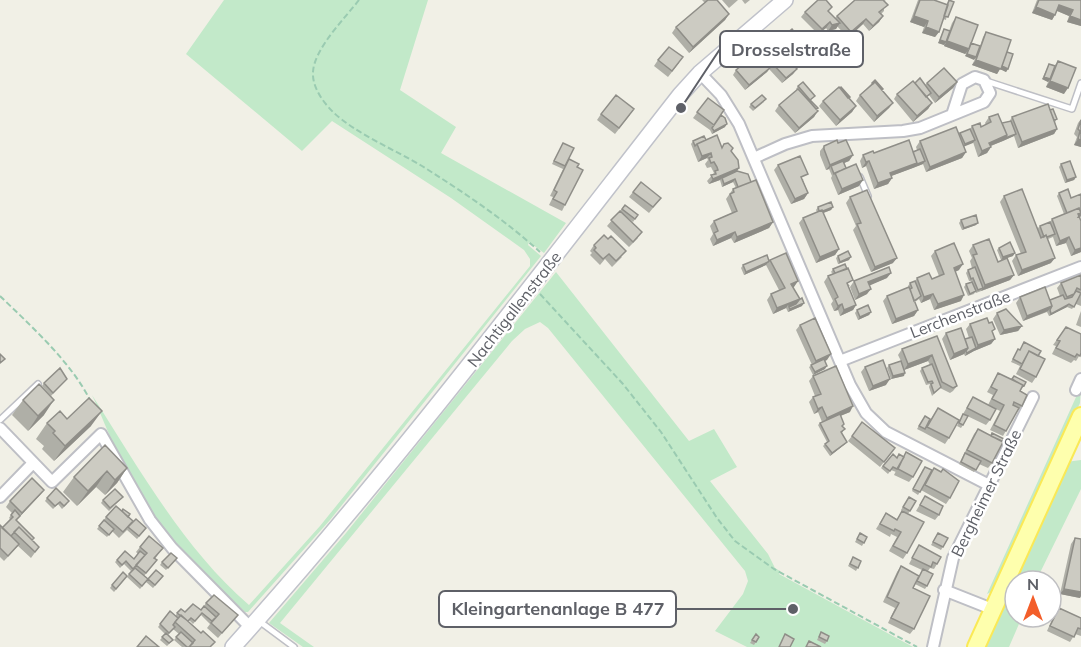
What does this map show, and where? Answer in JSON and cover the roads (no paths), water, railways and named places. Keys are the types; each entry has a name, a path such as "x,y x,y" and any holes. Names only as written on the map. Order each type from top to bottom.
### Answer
{"main road":[{"name":"Nachtigallenstraße","path":"233,647 416,434 680,95 700,73 785,0"},
{"path":"976,647 1081,416"}],"street":[{"path":"700,73 721,95 734,114 840,361 866,413 886,432 989,485"},
{"path":"754,158 805,138 903,131 932,124 984,102 990,93 984,81 975,77 962,84 952,115"},
{"name":"Lerchenstraße","path":"840,361 1081,267"},
{"path":"1076,390 1081,379"},
{"name":"Bergheimer Straße","path":"933,647 953,558 1033,398"},
{"path":"0,428 52,482 101,434 150,520 172,548 254,624"},
{"path":"0,497 33,463"},
{"path":"944,590 993,609"}],"lane":[{"path":"984,81 1072,109 1081,83"},
{"path":"843,134 847,145"},
{"path":"856,167 870,200"},
{"path":"0,420 38,384"},
{"path":"254,624 294,647"}],"place":[{"name":"Drosselstraße","path":"681,108"},
{"name":"Kleingartenanlage B 477","path":"793,609"}]}
